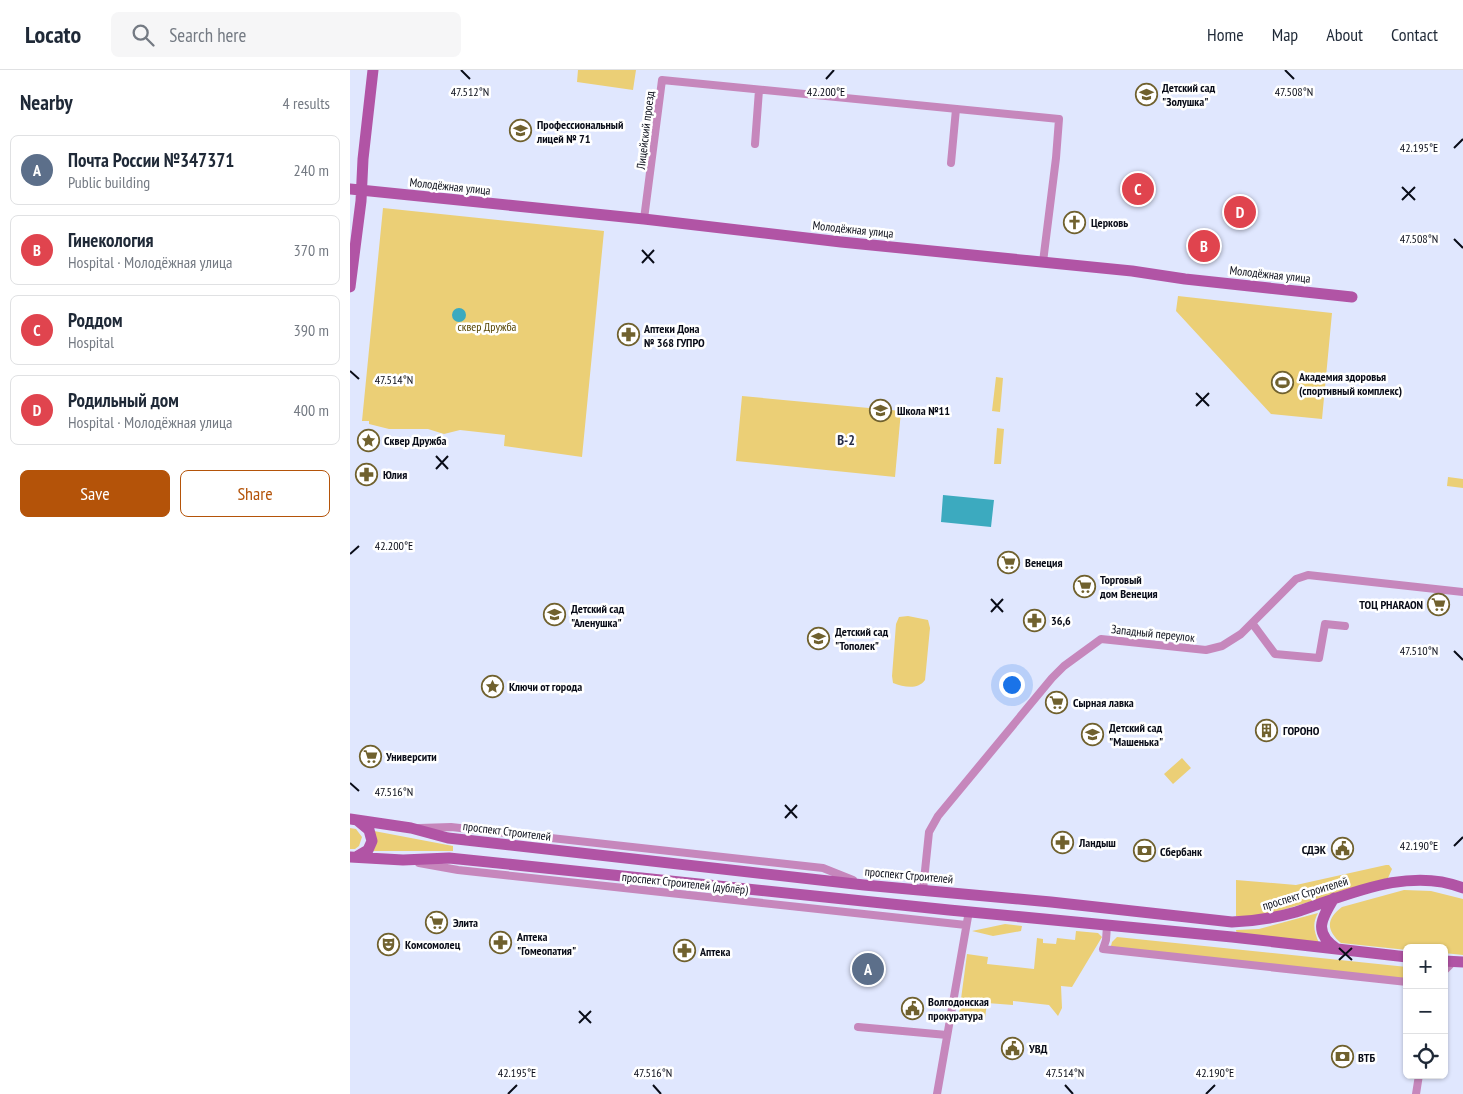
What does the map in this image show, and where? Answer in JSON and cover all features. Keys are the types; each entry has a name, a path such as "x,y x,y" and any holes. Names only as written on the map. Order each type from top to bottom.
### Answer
{"main road":[{"path":"350,234 368,70"},
{"path":"350,287 355,190 363,159 373,70"},
{"name":"Молодёжная улица","path":"355,190 644,219 1352,297"},
{"path":"353,857 368,850 372,841 368,830 354,819"},
{"name":"проспект Строителей","path":"354,819 411,828 448,838 864,885 1232,922 1262,920 1295,912 1334,898 1396,883 1424,880 1451,884 1463,888"},
{"path":"353,857 403,860 449,858 1107,926 1232,937 1403,957"},
{"path":"1334,898 1325,913 1321,928 1325,941 1338,950"}],"street":[{"name":"Лицейский проезд","path":"644,219 662,80 1059,119 1043,262"},
{"path":"755,144 759,90"},
{"path":"951,163 956,109"},
{"name":"Западный переулок","path":"922,890 929,832 938,816 1038,694 1064,666 1100,639 1206,650 1222,646 1241,634 1296,579 1308,575 1463,592"},
{"path":"1252,623 1275,654 1319,658 1325,624 1345,626"},
{"name":"проспект Строителей (дублёр)","path":"403,860 458,870 966,925"},
{"path":"938,1094 969,912"},
{"path":"1107,926 1103,949 1403,982"},
{"path":"858,1027 947,1035"},
{"path":"1416,1094 1418,1079"}],"green space":[{"path":"578,70 636,70 633,90 577,82"},
{"name":"сквер Дружба","path":"383,208 604,231 582,457 504,446 505,435 460,430 444,434 428,429 389,429 369,424 369,421 362,421"},
{"name":"Академия здоровья (спортивный комплекс)","path":"1178,296 1332,313 1322,419 1271,414 1176,311"},
{"path":"996,377 1003,378 1000,412 992,411"},
{"path":"742,396 901,411 895,477 736,461"},
{"path":"997,428 1004,429 1001,464 994,464"},
{"path":"1448,477 1463,479 1463,488 1447,486"},
{"path":"908,616 928,620 930,628 925,680 919,685 910,687 893,683 892,676 896,624 899,617"},
{"path":"1182,758 1191,768 1173,784 1164,774"},
{"path":"350,828 356,829 362,837 359,846 355,849 350,849"},
{"path":"374,831 453,846 453,851 373,851"},
{"path":"1389,865 1392,869 1388,878 1263,916 1236,916 1236,880 1296,885"},
{"path":"1404,890 1431,891 1463,899 1463,955 1448,953 1448,944 1403,944 1403,950 1341,943 1333,934 1330,925 1333,916 1342,907"},
{"path":"1318,913 1314,928 1319,943 1237,935 1236,930 1259,929"},
{"path":"1005,924 1022,926 1021,931 993,936 972,931"},
{"path":"1076,931 1098,933 1102,937 1072,987 1061,986 1062,1008 1058,1016 1049,1005 1013,1001 1013,1005 987,1003 985,1018 959,1014 967,954 988,957 987,964 1034,969 1037,938 1043,939 1043,943 1056,944 1057,938 1075,940"},
{"path":"1117,937 1403,967 1403,980 1113,948 1111,946"}],"water":[{"path":"459,308 464,310 466,315 464,320 459,322 454,320 452,315 454,310"},
{"path":"943,495 994,500 991,527 941,522"}],"place":[{"name":"Детский сад \"Золушка\"","path":"1146,94"},
{"name":"Профессиональный лицей № 71","path":"521,131"},
{"name":"Роддом","path":"1138,189"},
{"name":"Родильный дом","path":"1240,212"},
{"name":"Церковь","path":"1075,222"},
{"name":"Гинекология","path":"1204,246"},
{"name":"Аптеки Дона № 368 ГУПРО","path":"628,335"},
{"name":"Академия здоровья (спортивный комплекс)","path":"1283,383"},
{"name":"Школа №11","path":"881,410"},
{"name":"Сквер Дружба","path":"368,440"},
{"name":"Юлия","path":"367,474"},
{"name":"Венеция","path":"1009,562"},
{"name":"Торговый дом Венеция","path":"1084,586"},
{"name":"ТОЦ PHARAON","path":"1439,604"},
{"name":"Детский сад \"Аленушка\"","path":"555,615"},
{"name":"36,6","path":"1035,620"},
{"name":"Детский сад \"Тополек\"","path":"819,638"},
{"name":"Ключи от города","path":"493,686"},
{"name":"Сырная лавка","path":"1057,702"},
{"name":"ГОРОНО","path":"1267,730"},
{"name":"Детский сад \"Машенька\"","path":"1093,734"},
{"name":"Университи","path":"370,756"},
{"name":"Ландыш","path":"1063,842"},
{"name":"СДЭК","path":"1342,849"},
{"name":"Сбербанк","path":"1144,851"},
{"name":"Элита","path":"437,922"},
{"name":"Аптека \"Гомеопатия\"","path":"501,943"},
{"name":"Комсомолец","path":"389,944"},
{"name":"Аптека","path":"684,951"},
{"name":"Почта России №347371","path":"868,969"},
{"name":"Волгодонская прокуратура","path":"912,1008"},
{"name":"УВД","path":"1013,1048"},
{"name":"ВТБ","path":"1342,1057"}],"district":[{"name":"В-2","path":"846,440"}]}
